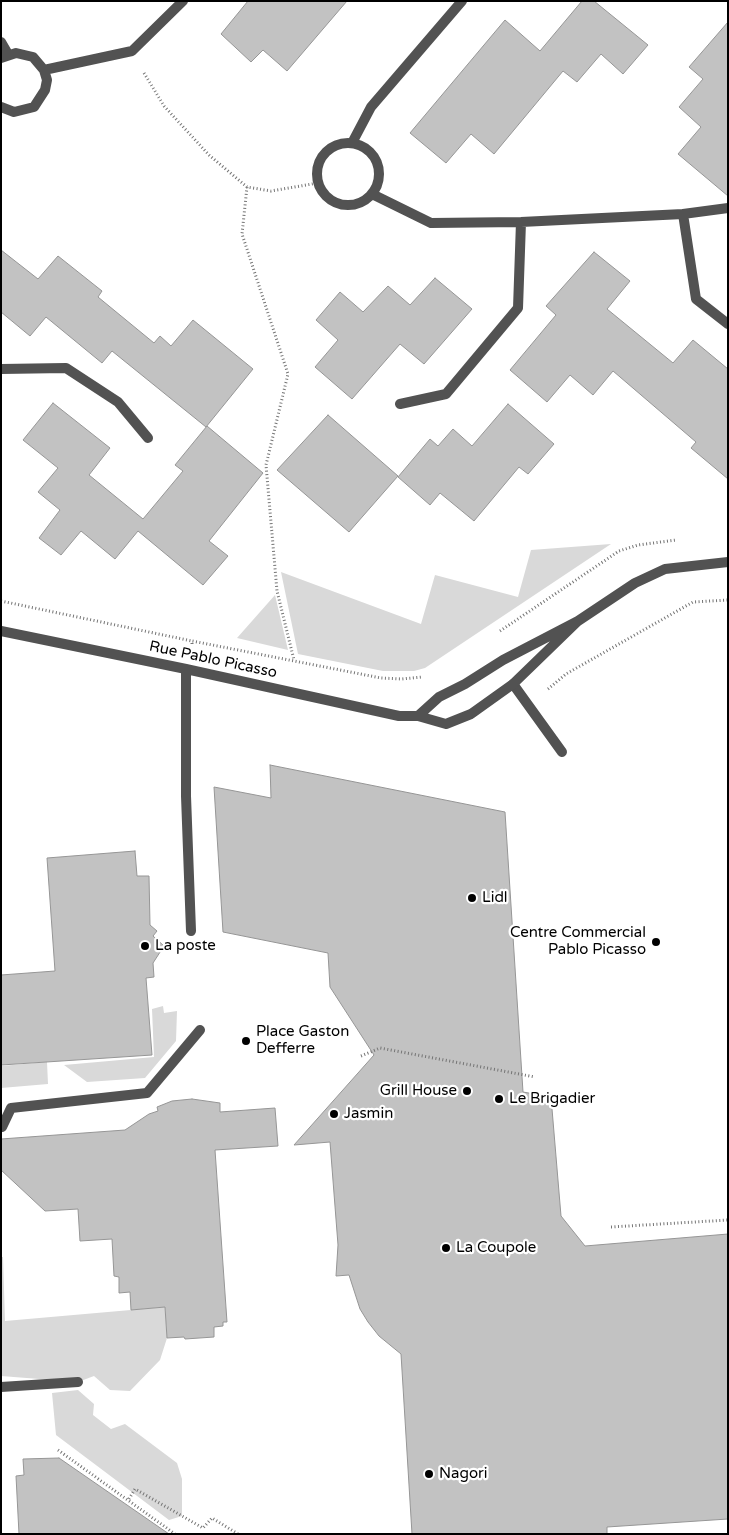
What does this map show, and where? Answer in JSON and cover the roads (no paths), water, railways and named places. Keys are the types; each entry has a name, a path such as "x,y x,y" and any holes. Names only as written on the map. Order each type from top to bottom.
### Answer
{"street":[{"path":"44,70 132,51 183,1"},
{"path":"352,143 371,106 462,1"},
{"path":"1,42 4,56 25,54 33,57 44,70 47,80 46,90 34,107 14,112 1,107"},
{"path":"352,143 369,151 375,158 379,177 372,194 358,203 342,204 328,197 318,183 317,175 322,157 335,146 352,143"},
{"path":"372,194 431,222 521,222 683,214 728,208"},
{"path":"683,214 696,299 728,324"},
{"path":"400,404 446,394 518,308 521,222"},
{"path":"1,369 66,368 118,402 148,438"},
{"name":"Rue Pablo Picasso","path":"418,716 439,697 465,684 503,660 578,621 635,583 665,569 728,562"},
{"name":"Rue Pablo Picasso","path":"1,631 399,716 418,716 446,724 471,714 513,684 578,621"},
{"path":"186,669 186,796 190,931"},
{"path":"513,684 562,752"},
{"path":"2,1127 10,1108 147,1093 200,1030"},
{"path":"1,1387 78,1382"}],"place":[{"name":"Lidl","path":"472,898"},
{"name":"Centre Commercial Pablo Picasso","path":"656,942"},
{"name":"La poste","path":"145,946"},
{"name":"Place Gaston Defferre","path":"246,1041"},
{"name":"Grill House","path":"467,1091"},
{"name":"Le Brigadier","path":"499,1099"},
{"name":"Jasmin","path":"334,1114"},
{"name":"La Coupole","path":"446,1248"},
{"name":"Nagori","path":"429,1474"}]}
